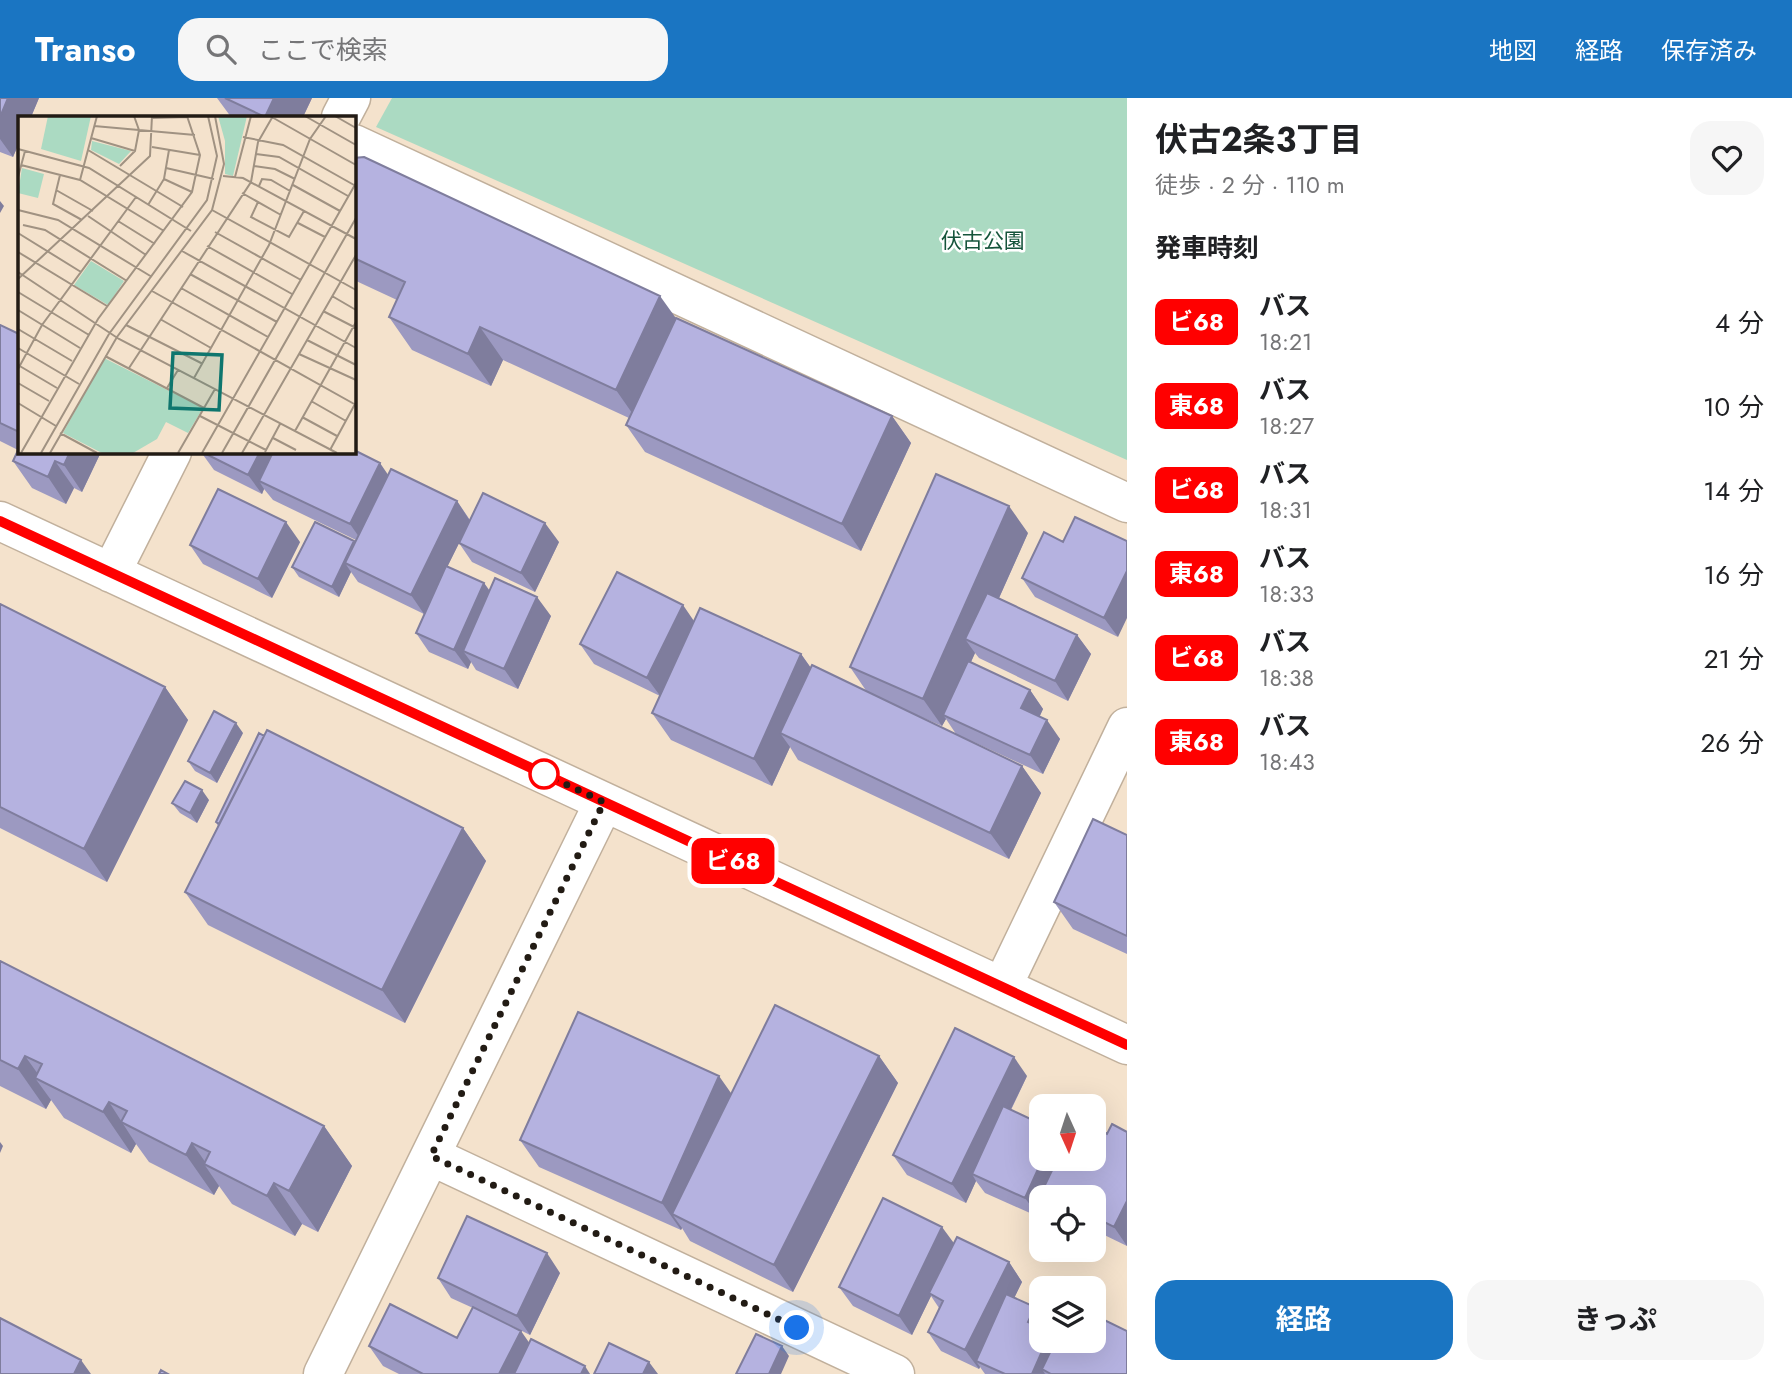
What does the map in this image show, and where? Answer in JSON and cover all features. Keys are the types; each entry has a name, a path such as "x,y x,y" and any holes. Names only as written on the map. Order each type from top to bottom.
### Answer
{"street":[{"path":"342,116 351,98"},
{"path":"355,144 1127,503"},
{"path":"111,573 172,453"},
{"path":"0,521 1127,1045"},
{"path":"1002,987 1127,727"},
{"path":"323,1374 604,802"},
{"path":"431,1156 895,1374"}],"green space":[{"name":"伏古公園","path":"392,98 1127,98 1127,460 376,127"}],"building":[{"path":"0,98 8,98 0,117"},
{"path":"225,98 274,98 265,116"},
{"path":"364,157 660,296 616,390 480,327 468,354 389,317 405,282 355,258 355,158"},
{"path":"676,318 892,416 842,524 626,425"},
{"path":"0,325 18,334 18,432 0,423"},
{"path":"18,450 18,453 70,453 64,465 55,461 48,477 13,461"},
{"path":"355,450 380,463 350,524 259,481 273,453 355,453"},
{"path":"204,453 259,453 248,475"},
{"path":"391,469 457,501 411,595 345,563"},
{"path":"936,474 1009,506 923,699 850,667"},
{"path":"218,489 286,522 258,579 190,545"},
{"path":"483,493 545,523 521,573 459,543"},
{"path":"1075,517 1127,541 1127,571 1104,618 1022,578 1044,532 1063,542"},
{"path":"315,522 354,541 332,587 292,567"},
{"path":"446,566 484,583 454,650 416,633"},
{"path":"617,572 683,605 647,678 580,644"},
{"path":"495,578 537,597 504,669 463,651"},
{"path":"987,593 1077,635 1055,681 965,639"},
{"path":"0,604 165,687 84,849 0,807"},
{"path":"700,608 801,654 754,759 652,713"},
{"path":"968,661 1030,690 1021,708 1047,720 1030,755 943,715"},
{"path":"812,665 1022,766 990,833 780,733"},
{"path":"214,711 236,723 210,773 188,761"},
{"path":"267,730 463,828 382,990 185,892"},
{"path":"259,733 264,736 219,824 216,822"},
{"path":"185,781 202,790 190,813 172,803"},
{"path":"1093,819 1127,835 1127,936 1054,902"},
{"path":"0,961 324,1126 289,1191 274,1183 267,1196 204,1164 210,1152 192,1143 186,1155 121,1122 127,1111 109,1102 103,1112 35,1078 42,1064 25,1056 18,1069 0,1060"},
{"path":"775,1005 879,1056 774,1265 672,1214"},
{"path":"578,1012 719,1076 662,1203 520,1140"},
{"path":"955,1028 1014,1057 952,1184 893,1155"},
{"path":"1003,1106 1029,1118 1029,1171 1037,1171 1025,1198 972,1174"},
{"path":"1112,1124 1127,1132 1127,1201 1114,1227 1106,1223 1106,1185 1045,1185 1052,1171 1106,1171 1107,1134"},
{"path":"883,1198 942,1227 899,1316 839,1287"},
{"path":"467,1216 547,1253 517,1316 438,1278"},
{"path":"957,1237 1009,1262 965,1350 928,1332 943,1301 929,1293"},
{"path":"1006,1294 1029,1304 1029,1353 1041,1353 1032,1374 1005,1374 976,1361"},
{"path":"390,1304 457,1338 473,1307 521,1331 499,1374 423,1374 369,1346"},
{"path":"0,1318 81,1360 74,1374 0,1374"},
{"path":"1106,1321 1127,1331 1127,1374 1051,1374 1042,1369 1050,1353 1106,1353"},
{"path":"756,1334 782,1346 769,1374 736,1374"},
{"path":"531,1339 585,1366 581,1374 514,1374"},
{"path":"609,1343 649,1362 643,1374 594,1374"}],"bus line":[{"name":"ビ68","path":"0,521 1127,1045"}],"route":[{"path":"544,774 604,802 431,1156 797,1328"}]}
